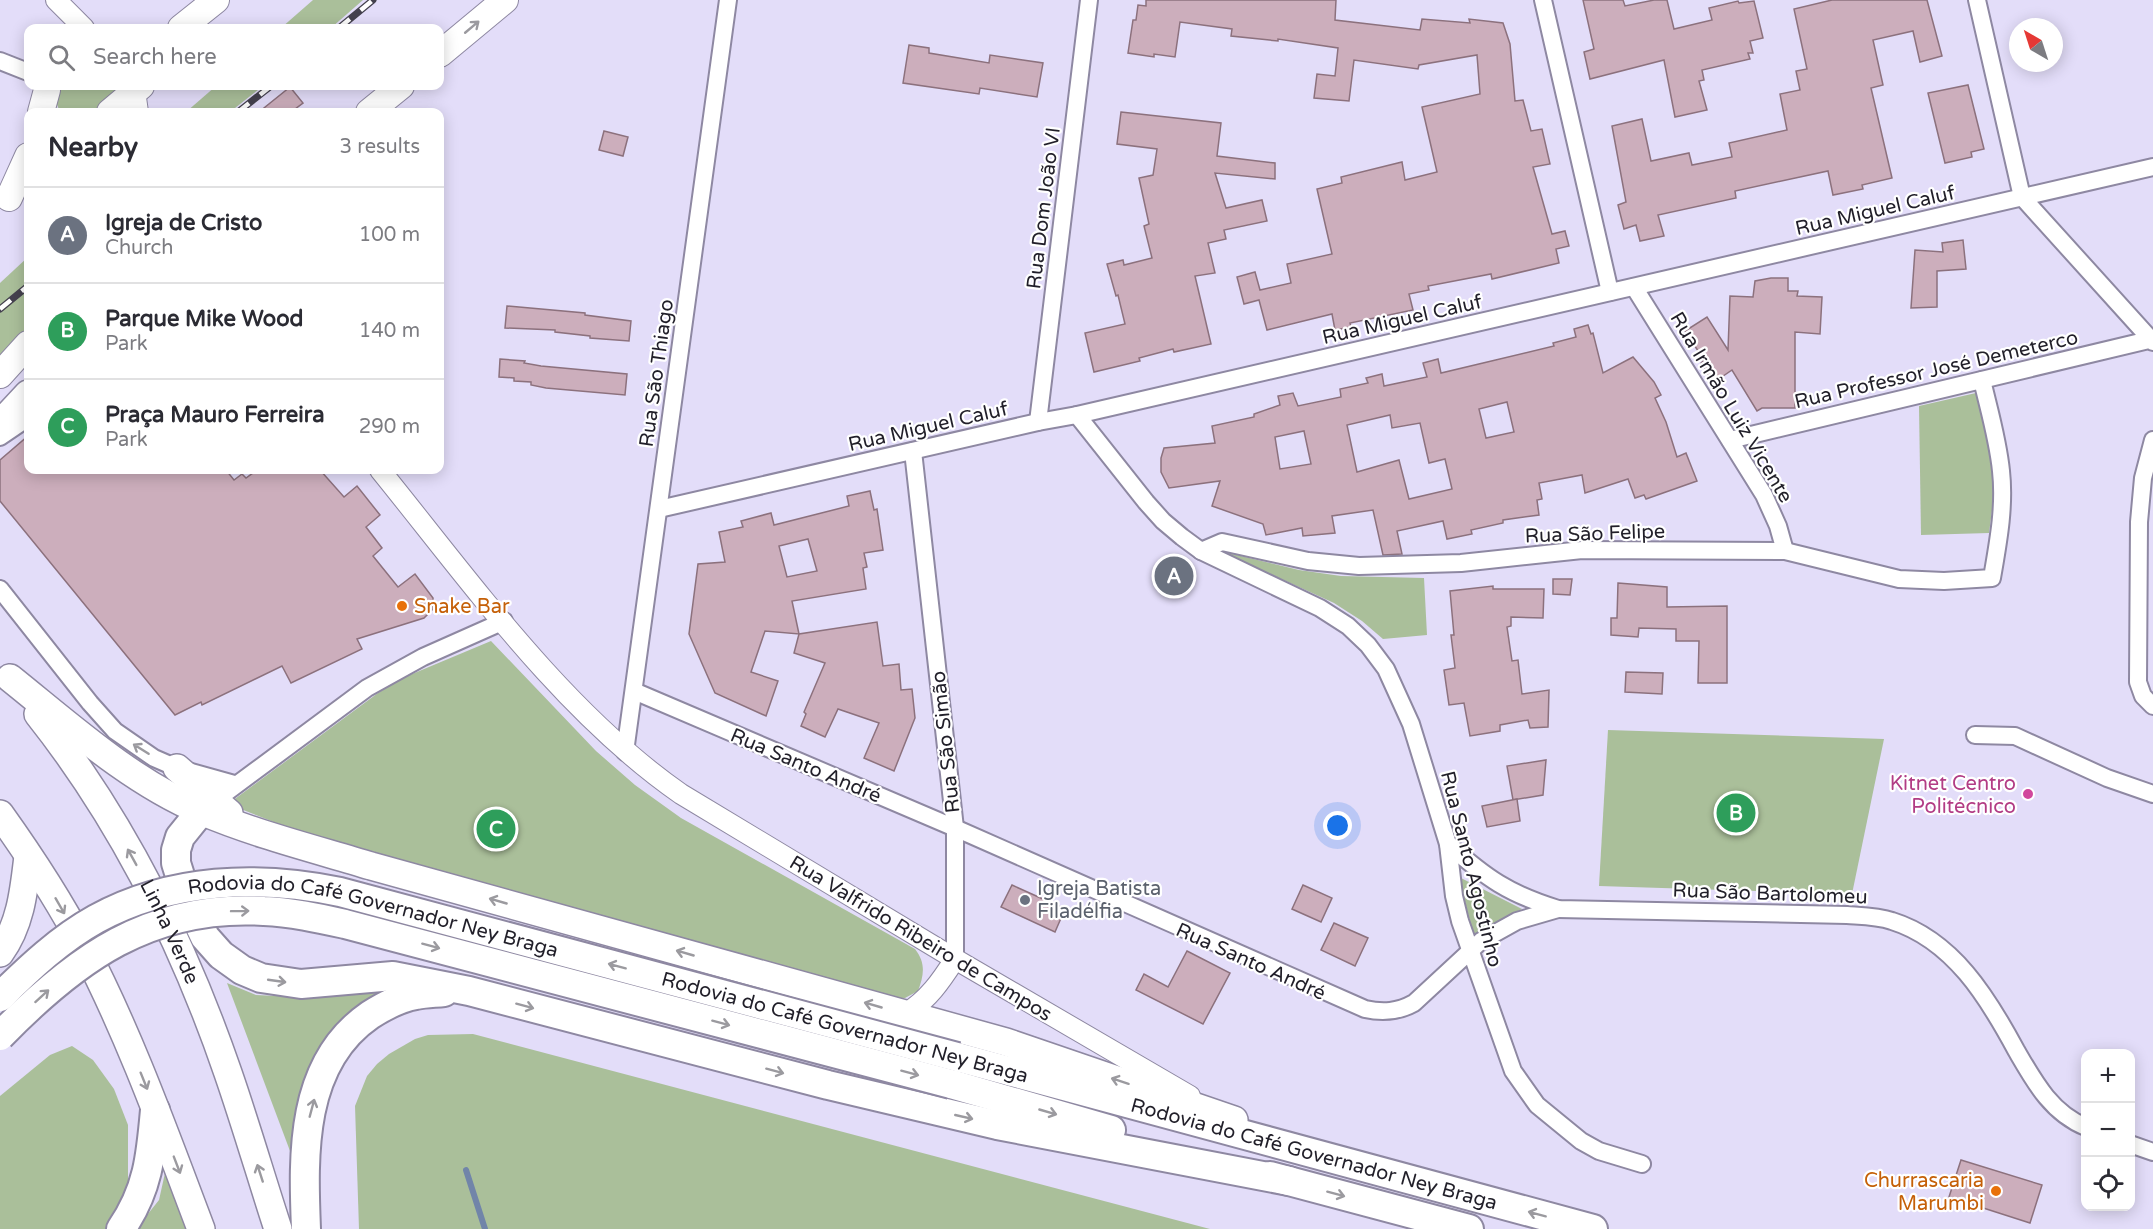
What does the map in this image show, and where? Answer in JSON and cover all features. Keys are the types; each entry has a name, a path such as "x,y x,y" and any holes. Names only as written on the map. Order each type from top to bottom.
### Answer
{"highway":[{"path":"17,422 24,404"},
{"path":"5,672 101,751 164,793 207,806 249,828 371,866 1006,1042 1223,1116 1353,1164"},
{"name":"Linha Verde","path":"5,672 53,732 89,784 130,852 170,931 190,975 228,1073 278,1229"},
{"path":"177,768 207,806"},
{"path":"207,806 180,837 176,850 176,862 188,901 205,937 221,955 242,970 261,978 301,984 393,976 469,991 828,1085 997,1125 1289,1181"},
{"path":"0,814 82,945 114,1012 201,1229"},
{"path":"0,953 15,925 23,899 28,856"},
{"name":"Rodovia do Café Governador Ney Braga","path":"0,997 47,954 95,920 147,897 196,885 228,882 260,881 320,888 954,1071 1289,1181 1469,1229"},
{"name":"Rodovia do Café Governador Ney Braga","path":"0,1036 58,981 104,948 150,927 177,918 231,911 290,913 345,924 954,1071 1353,1164 1593,1229"},
{"path":"306,1229 304,1172 308,1125 318,1084 331,1056 355,1026 386,1005 417,994 469,991"},
{"path":"121,1229 143,1190 150,1164 155,1110"}],"main road":[{"path":"186,24 216,0"},
{"path":"209,24 236,0"},
{"path":"444,51 505,0"},
{"path":"374,108 396,90"},
{"path":"116,108 136,94"},
{"path":"4,202 24,164"},
{"path":"4,202 24,184"},
{"path":"0,375 24,348"}],"street":[{"name":"Rua São Thiago","path":"625,752 728,0"},
{"name":"Rua Dom João VI","path":"1038,422 1089,0"},
{"path":"1543,0 1610,292"},
{"path":"1977,0 2022,197 2152,340"},
{"path":"67,14 79,24"},
{"path":"0,61 24,70"},
{"name":"Rua Miguel Caluf","path":"659,509 2153,167"},
{"name":"Rua Irmão Luiz Vicente","path":"1634,287 1772,510 1785,551"},
{"name":"Rua Professor José Demeterco","path":"1730,440 2152,340"},
{"name":"Rua São Felipe","path":"1201,550 1222,542 1308,561 1359,566 1461,563 1582,550 1785,551 1899,579 1944,581 1992,578 2003,498 1997,444 1982,380"},
{"name":"Rua Santo Agostinho","path":"1077,415 1163,521 1201,550 1320,608 1348,626 1368,645 1386,669 1411,724 1448,844 1454,896 1469,951 1513,1071 1537,1105 1572,1134 1599,1151 1642,1164"},
{"path":"0,437 17,422"},
{"path":"2153,440 2143,478 2139,522 2138,682 2143,696 2153,706"},
{"name":"Rua São Simão","path":"913,451 955,828 955,959"},
{"path":"383,474 556,682 625,752"},
{"path":"0,589 90,703 115,731 147,754 177,768 234,784"},
{"path":"207,806 334,710 386,676 504,621"},
{"name":"Rua Santo André","path":"633,691 955,828 1365,1010 1377,1012 1403,1009 1414,1003 1469,951 1498,931 1517,921 1558,909"},
{"path":"1976,735 2015,736 2116,782 2153,794"},
{"name":"Rua Valfrido Ribeiro de Campos","path":"625,752 681,794 955,959 1223,1116"},
{"name":"Rua São Bartolomeu","path":"1448,844 1486,878 1506,890 1558,909 1869,916 1891,920 1912,928 1932,940 1969,977 1995,1013 2043,1094 2060,1112 2081,1125"},
{"path":"905,1014 919,1006 932,993 955,959"},
{"path":"2135,1146 2153,1152"}],"green space":[{"path":"313,0 363,0 336,24 286,24"},
{"path":"59,90 118,90 103,108 58,108 56,102"},
{"path":"211,90 258,90 235,108 191,108"},
{"path":"24,261 24,335 0,359 0,283"},
{"path":"1976,393 1993,462 1995,488 1989,533 1921,535 1919,406"},
{"path":"1220,551 1299,570 1341,576 1424,578 1427,635 1383,639 1362,621 1334,603"},
{"path":"491,641 596,751 635,785 681,818 915,949 921,959 923,969 918,991 905,998 888,999 319,840 228,804 378,693 405,677"},
{"path":"1608,730 1884,739 1852,894 1599,886"},
{"path":"1459,877 1522,909 1492,924 1474,938"},
{"path":"227,983 256,995 298,997 394,986 363,1006 296,1167"},
{"path":"473,1034 1210,1229 359,1229 355,1106 367,1076 389,1054 415,1039 428,1035"},
{"path":"72,1046 93,1060 114,1089 128,1125 128,1196 110,1229 0,1229 0,1096 50,1055"},
{"path":"165,1173 186,1229 136,1229 159,1200"}],"building":[{"path":"1146,0 1336,0 1335,20 1420,30 1422,19 1470,23 1469,19 1503,23 1510,44 1515,101 1523,100 1531,131 1542,129 1550,164 1533,167 1552,234 1565,231 1569,246 1556,249 1559,263 1492,279 1491,274 1428,286 1429,290 1409,294 1413,310 1350,323 1351,327 1335,330 1332,314 1267,330 1259,300 1244,304 1237,277 1255,272 1260,290 1291,283 1287,264 1332,254 1317,189 1342,183 1341,177 1402,162 1405,180 1437,172 1422,107 1480,94 1477,55 1419,65 1418,69 1354,60 1349,101 1314,98 1317,74 1335,76 1338,48 1278,39 1278,41 1231,36 1232,29 1180,22 1175,57 1128,53 1133,20 1136,20 1138,5 1146,6"},
{"path":"1583,0 1623,0 1625,6 1654,0 1667,0 1674,29 1712,20 1709,8 1738,1 1739,3 1754,1 1763,38 1750,41 1753,53 1748,53 1750,59 1702,70 1704,80 1699,81 1707,110 1675,117 1664,60 1590,79 1584,52 1594,49"},
{"path":"1832,0 1927,0 1942,56 1920,62 1913,31 1873,40 1883,85 1871,88 1892,178 1862,185 1863,189 1833,195 1828,171 1735,191 1736,198 1658,215 1664,236 1640,241 1636,225 1624,229 1618,205 1626,202 1612,126 1642,119 1651,161 1689,153 1692,165 1732,157 1729,143 1787,130 1780,94 1800,90 1796,71 1807,69 1794,9"},
{"path":"909,45 929,48 929,53 989,63 990,55 1043,63 1037,97 980,88 979,94 903,83"},
{"path":"1968,85 1984,149 1971,152 1972,157 1945,163 1928,93"},
{"path":"286,90 292,90 303,103 296,108 264,108"},
{"path":"1121,112 1221,123 1217,156 1275,163 1275,179 1215,173 1226,208 1262,200 1267,221 1224,230 1226,239 1208,243 1215,273 1195,276 1211,344 1174,352 1173,349 1139,358 1140,361 1094,372 1085,333 1125,324 1107,264 1123,260 1124,265 1152,258 1144,226 1149,224 1139,178 1153,175 1157,149 1117,144"},
{"path":"604,131 628,137 623,156 599,150"},
{"path":"1963,240 1966,269 1937,271 1937,307 1911,308 1915,250 1943,252 1942,243"},
{"path":"1788,278 1788,291 1798,291 1797,296 1822,297 1820,334 1795,332 1795,408 1762,408 1757,411 1732,370 1713,383 1701,363 1704,360 1685,331 1707,317 1728,350 1730,296 1753,297 1755,281"},
{"path":"507,306 585,313 585,315 631,321 629,341 590,338 590,336 555,332 555,330 505,328"},
{"path":"1588,325 1591,334 1593,333 1603,373 1633,357 1654,382 1661,395 1655,398 1666,422 1677,457 1686,453 1697,481 1646,499 1644,495 1635,498 1628,479 1585,493 1582,475 1539,483 1542,499 1537,500 1539,515 1503,520 1503,523 1471,530 1472,534 1447,539 1443,521 1397,531 1402,554 1383,555 1373,510 1332,516 1335,533 1303,536 1302,528 1266,535 1263,524 1212,506 1220,481 1169,488 1161,472 1164,448 1215,443 1212,426 1254,417 1254,414 1280,405 1278,396 1293,393 1298,406 1341,397 1340,389 1368,383 1366,378 1382,374 1384,386 1427,377 1423,363 1438,359 1441,373 1554,346 1553,343 1576,337 1574,329","holes":["1507,402 1514,432 1486,438 1479,409","1390,415 1392,428 1420,423 1429,463 1445,459 1452,489 1409,499 1399,460 1357,472 1347,425","1304,431 1311,464 1280,469 1275,437"]},
{"path":"500,359 525,361 524,363 541,366 627,374 625,395 546,388 531,385 531,382 514,381 514,378 499,377"},
{"path":"24,439 24,474 229,474 234,480 242,474 246,478 252,474 324,474 344,497 357,486 380,515 366,527 382,548 373,556 398,587 415,574 433,598 433,609 424,618 357,639 362,649 291,683 282,666 202,705 201,702 175,715 0,501 0,460"},
{"path":"870,491 874,510 877,509 883,550 864,553 867,567 863,568 866,589 792,601 799,634 765,631 751,672 778,681 766,716 715,693 689,634 698,564 725,562 719,532 743,527 741,521 771,513 774,525 849,506 847,496","holes":["808,539 817,571 787,577 779,546"]},
{"path":"1553,579 1572,579 1570,595 1553,594"},
{"path":"1618,583 1667,587 1667,607 1727,606 1727,683 1698,683 1699,641 1676,641 1676,629 1639,628 1638,637 1611,635 1611,618 1617,618"},
{"path":"1493,586 1493,589 1544,589 1543,618 1511,617 1511,626 1507,627 1512,661 1518,660 1522,694 1549,690 1548,727 1530,728 1528,720 1500,725 1500,731 1470,736 1464,703 1449,705 1444,670 1455,668 1451,635 1454,635 1450,591"},
{"path":"877,622 883,666 899,664 901,690 912,689 915,718 894,771 864,758 879,723 838,709 825,737 801,726 806,714 804,712 825,663 794,653 799,634"},
{"path":"1626,672 1663,673 1662,694 1625,692"},
{"path":"1546,760 1543,795 1513,800 1507,766"},
{"path":"1517,799 1520,821 1487,827 1482,806"},
{"name":"Igreja Batista Filadélfia","path":"1012,885 1065,909 1055,932 1001,907"},
{"path":"1303,885 1332,898 1321,922 1292,909"},
{"path":"1334,923 1368,938 1355,966 1321,950"},
{"path":"1187,951 1230,973 1203,1024 1136,990 1144,974 1168,987"},
{"name":"Churrascaria Marumbi","path":"1961,1160 2042,1185 2030,1223 1949,1197"}],"waterway":[{"path":"466,1170 485,1229"}],"railway":[{"path":"344,24 373,0"},
{"path":"243,108 266,90"},
{"path":"0,309 24,289"}],"place":[{"name":"Igreja de Cristo","path":"1174,576"},
{"name":"Snake Bar","path":"402,606"},
{"name":"Kitnet Centro Politécnico","path":"2028,794"},
{"name":"Parque Mike Wood","path":"1736,813"},
{"name":"Praça Mauro Ferreira","path":"496,829"},
{"name":"Igreja Batista Filadélfia","path":"1025,900"},
{"name":"Churrascaria Marumbi","path":"1996,1191"}]}
